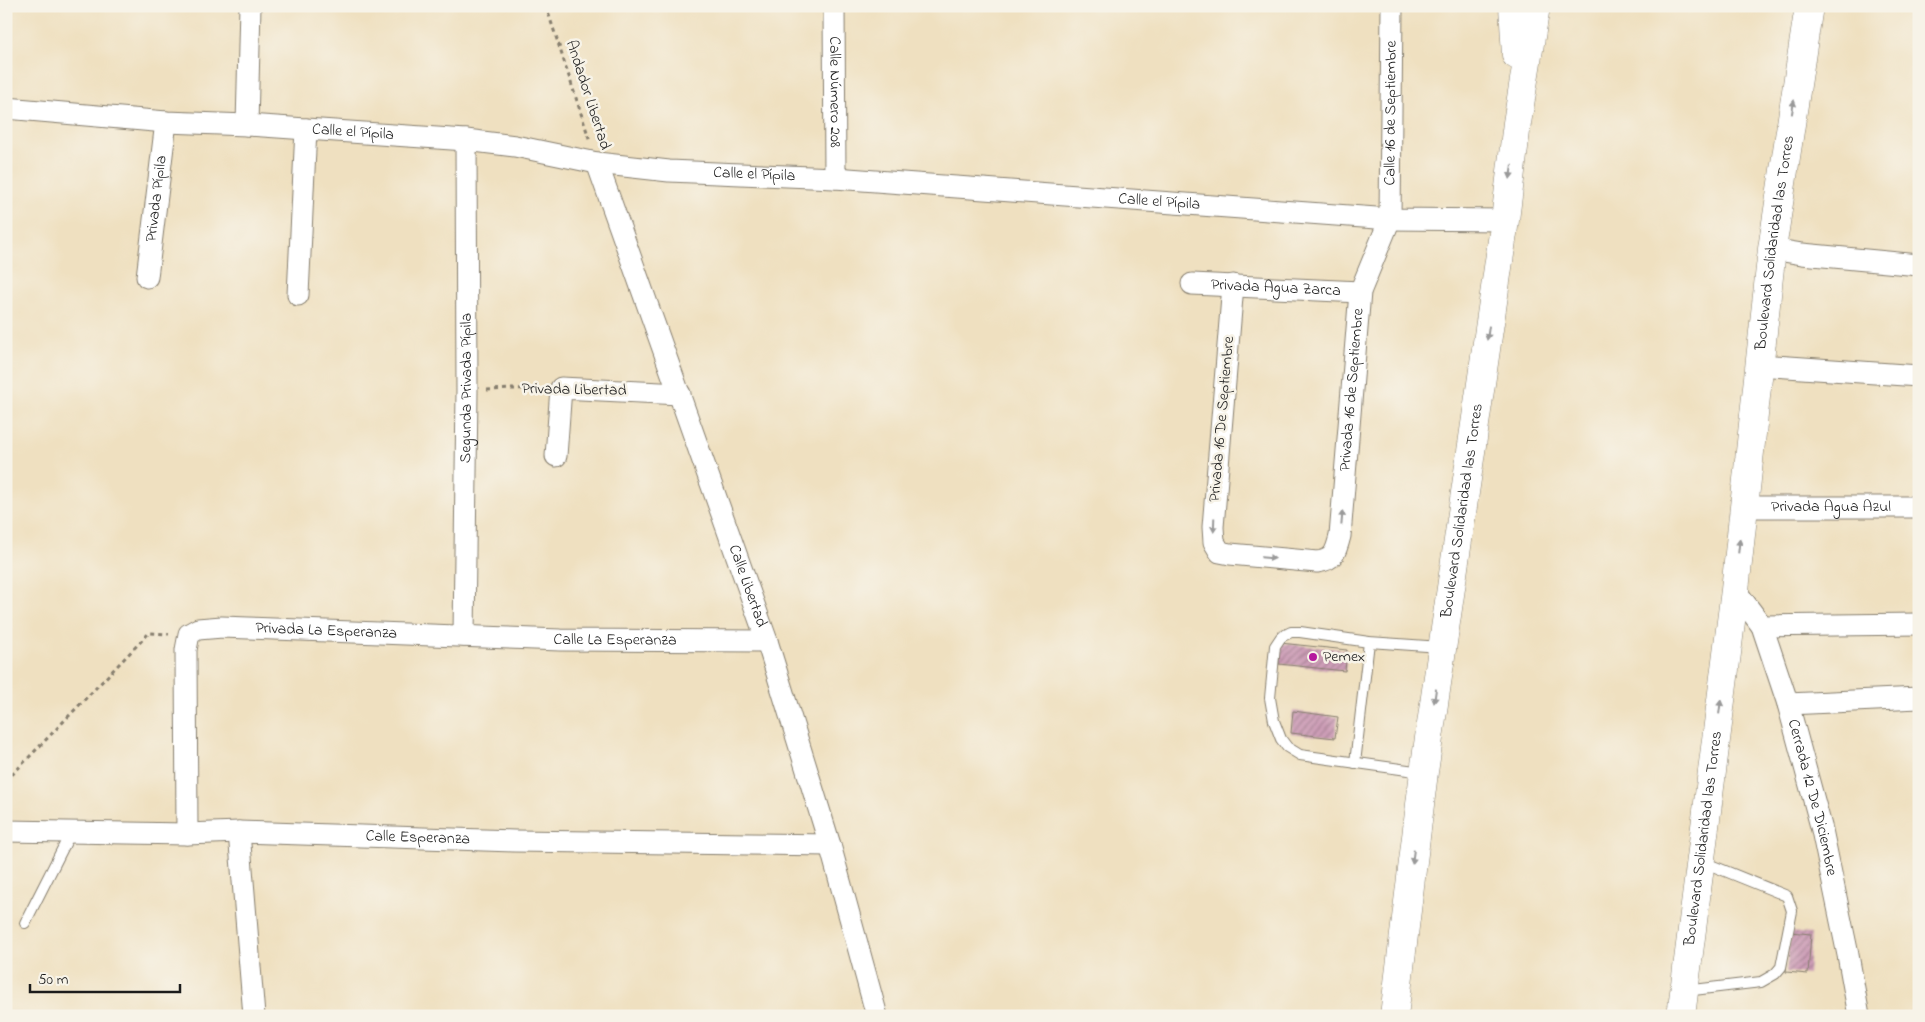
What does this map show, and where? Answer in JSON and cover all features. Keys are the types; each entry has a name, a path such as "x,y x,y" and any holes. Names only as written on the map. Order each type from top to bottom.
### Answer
{"main road":[{"path":"1513,6 1516,33 1517,123"},
{"name":"Boulevard Solidaridad las Torres","path":"1394,1016 1424,772 1505,220 1517,123 1536,6"},
{"name":"Boulevard Solidaridad las Torres","path":"1682,1004 1735,590 1772,249 1809,6"}],"street":[{"path":"246,125 250,6"},
{"name":"Calle Número 208","path":"834,6 835,178"},
{"name":"Calle 16 de Septiembre","path":"1390,219 1392,6"},
{"name":"Calle el Pípila","path":"6,108 166,122 246,125 466,140 515,146 598,163 669,171 835,178 1390,219 1505,220"},
{"name":"Privada Pípila","path":"147,277 166,122"},
{"path":"298,295 306,129"},
{"name":"Segunda Privada Pípila","path":"464,636 467,391 466,140"},
{"name":"Calle Libertad","path":"598,163 767,641 830,845 877,1016"},
{"name":"Privada 16 de Septiembre","path":"1326,561 1333,556 1340,536 1360,292 1390,219"},
{"path":"1772,249 1802,254 1919,264"},
{"name":"Privada Agua Zarca","path":"1192,284 1360,292"},
{"name":"Privada 16 De Septiembre","path":"1233,285 1213,527 1214,542 1220,552 1316,562 1326,561"},
{"path":"1759,365 1919,376"},
{"path":"556,456 561,388"},
{"name":"Privada Libertad","path":"561,388 680,394"},
{"name":"Privada Agua Azul","path":"1743,507 1919,507"},
{"name":"Cerrada 12 De Diciembre","path":"1735,590 1762,626 1788,704 1822,830 1859,1016"},
{"path":"1762,626 1919,624"},
{"name":"Privada La Esperanza","path":"189,634 198,629 222,627 464,636"},
{"path":"188,834 186,650 189,634"},
{"name":"Calle La Esperanza","path":"464,636 560,640 767,641"},
{"path":"1788,704 1919,698"},
{"name":"Calle Esperanza","path":"6,832 188,834 239,832 514,841 830,845"},
{"path":"239,832 254,1016"}],"lane":[{"path":"1424,772 1300,755 1287,747 1281,739 1274,721 1270,698 1275,646 1281,637 1291,632 1369,642 1442,648"},
{"path":"1355,763 1369,642"},
{"path":"25,923 71,832"},
{"path":"1682,1004 1761,982 1775,974 1781,967 1792,911 1787,896 1700,860"}],"path":[{"name":"Andador Libertad","path":"546,6 598,163"},
{"name":"Privada Libertad","path":"467,391 561,388"},
{"path":"6,781 150,633 189,634"}],"building":[{"name":"Pemex","path":"1280,643 1347,650 1345,671 1279,664"},
{"name":"Pemex","path":"1293,711 1338,717 1335,738 1291,733"},
{"path":"1790,932 1811,934 1808,974 1786,972"}],"place":[{"name":"Pemex","path":"1313,657"}]}
